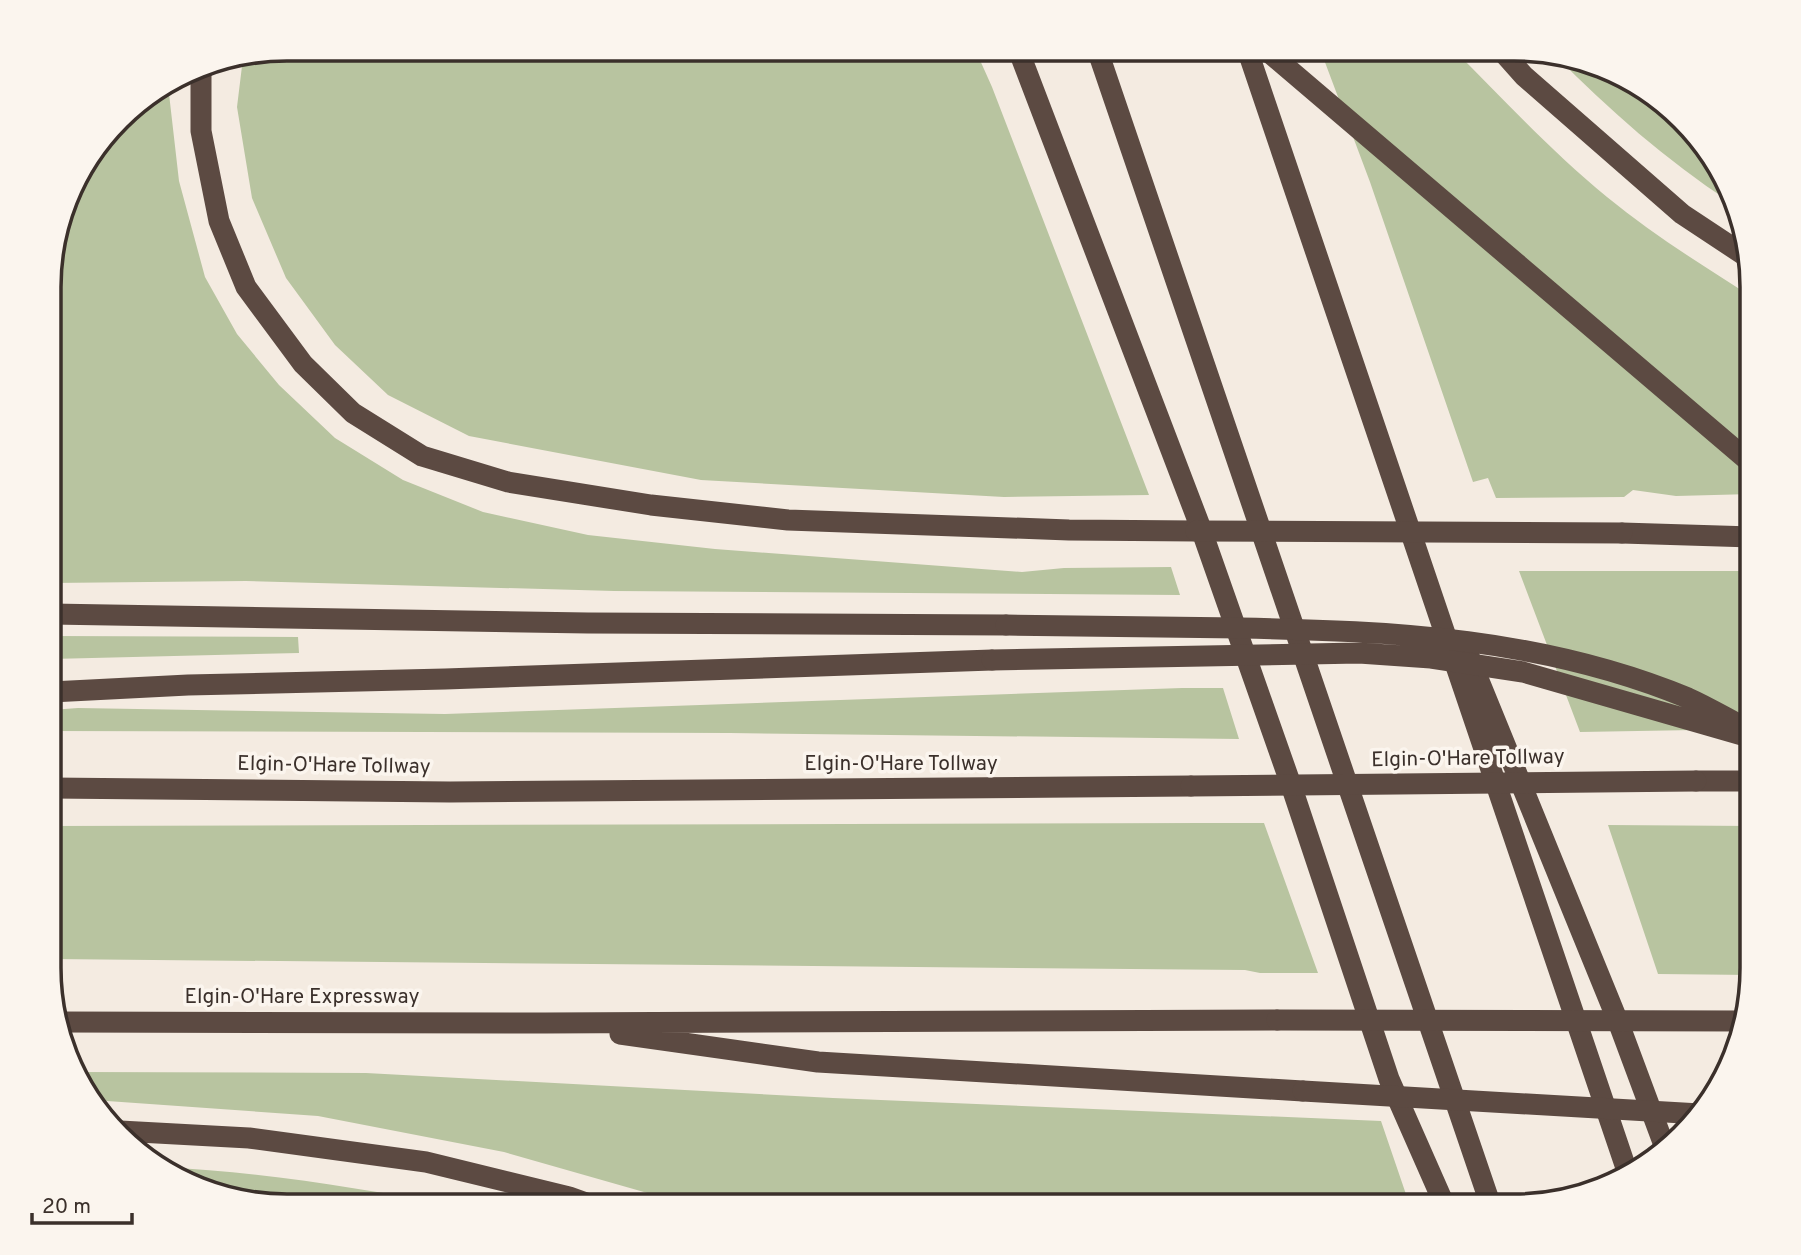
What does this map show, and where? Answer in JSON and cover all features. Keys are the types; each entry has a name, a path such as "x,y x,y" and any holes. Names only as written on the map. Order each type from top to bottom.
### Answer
{"highway":[{"path":"1023,62 1200,526 1290,782 1389,1079 1440,1194"},
{"path":"1101,62 1487,1194"},
{"path":"1251,62 1625,1164"},
{"path":"1280,62 1739,453"},
{"path":"1511,62 1682,214 1736,250"},
{"path":"201,79 201,131 219,221 246,287 303,364 353,413 422,456 508,482 651,505 788,520 1069,530 1622,533 1739,537"},
{"path":"1345,338 1438,581 1614,1011 1661,1138"},
{"path":"61,614 1356,630 1429,636 1525,649 1615,672 1690,699 1739,724"},
{"path":"62,691 188,685 992,660 1359,653 1431,659 1523,672 1739,734"},
{"name":"Elgin-O'Hare Tollway","path":"62,788 464,792 1739,781"},
{"path":"545,1023 1733,1021"},
{"name":"Elgin-O'Hare Expressway","path":"68,1022 545,1023"},
{"path":"545,1023 818,1062 1685,1114"},
{"path":"133,1132 249,1138 426,1162 554,1193"}],"green space":[{"path":"288,61 981,62 1149,495 1004,497 701,480 469,436 388,395 335,345 286,278 252,198 237,107 242,66"},
{"path":"1325,62 1466,62 1547,144 1607,197 1659,236 1739,289 1739,494 1676,496 1633,490 1624,497 1496,498 1488,478 1473,482 1370,182"},
{"path":"1569,68 1600,78 1663,117 1693,150 1720,195 1683,169"},
{"path":"169,95 179,181 205,277 237,334 279,385 335,438 403,480 483,512 588,535 715,549 1022,572 1064,568 1171,567 1180,595 614,591 246,581 61,583 61,288 69,229 78,201 108,150 138,117"},
{"path":"1519,571 1739,571 1739,729 1580,732"},
{"path":"62,636 298,637 299,653 62,659"},
{"path":"1223,688 1239,739 730,733 62,731 62,709 78,708 445,714"},
{"path":"1264,823 1318,973 1260,973 1245,970 62,959 62,826"},
{"path":"1608,825 1739,826 1739,975 1658,974"},
{"path":"88,1072 366,1073 833,1098 1381,1121 1406,1194 649,1193 504,1152 318,1116 105,1101"},
{"path":"185,1169 236,1173 383,1193 258,1192 229,1186"}]}
